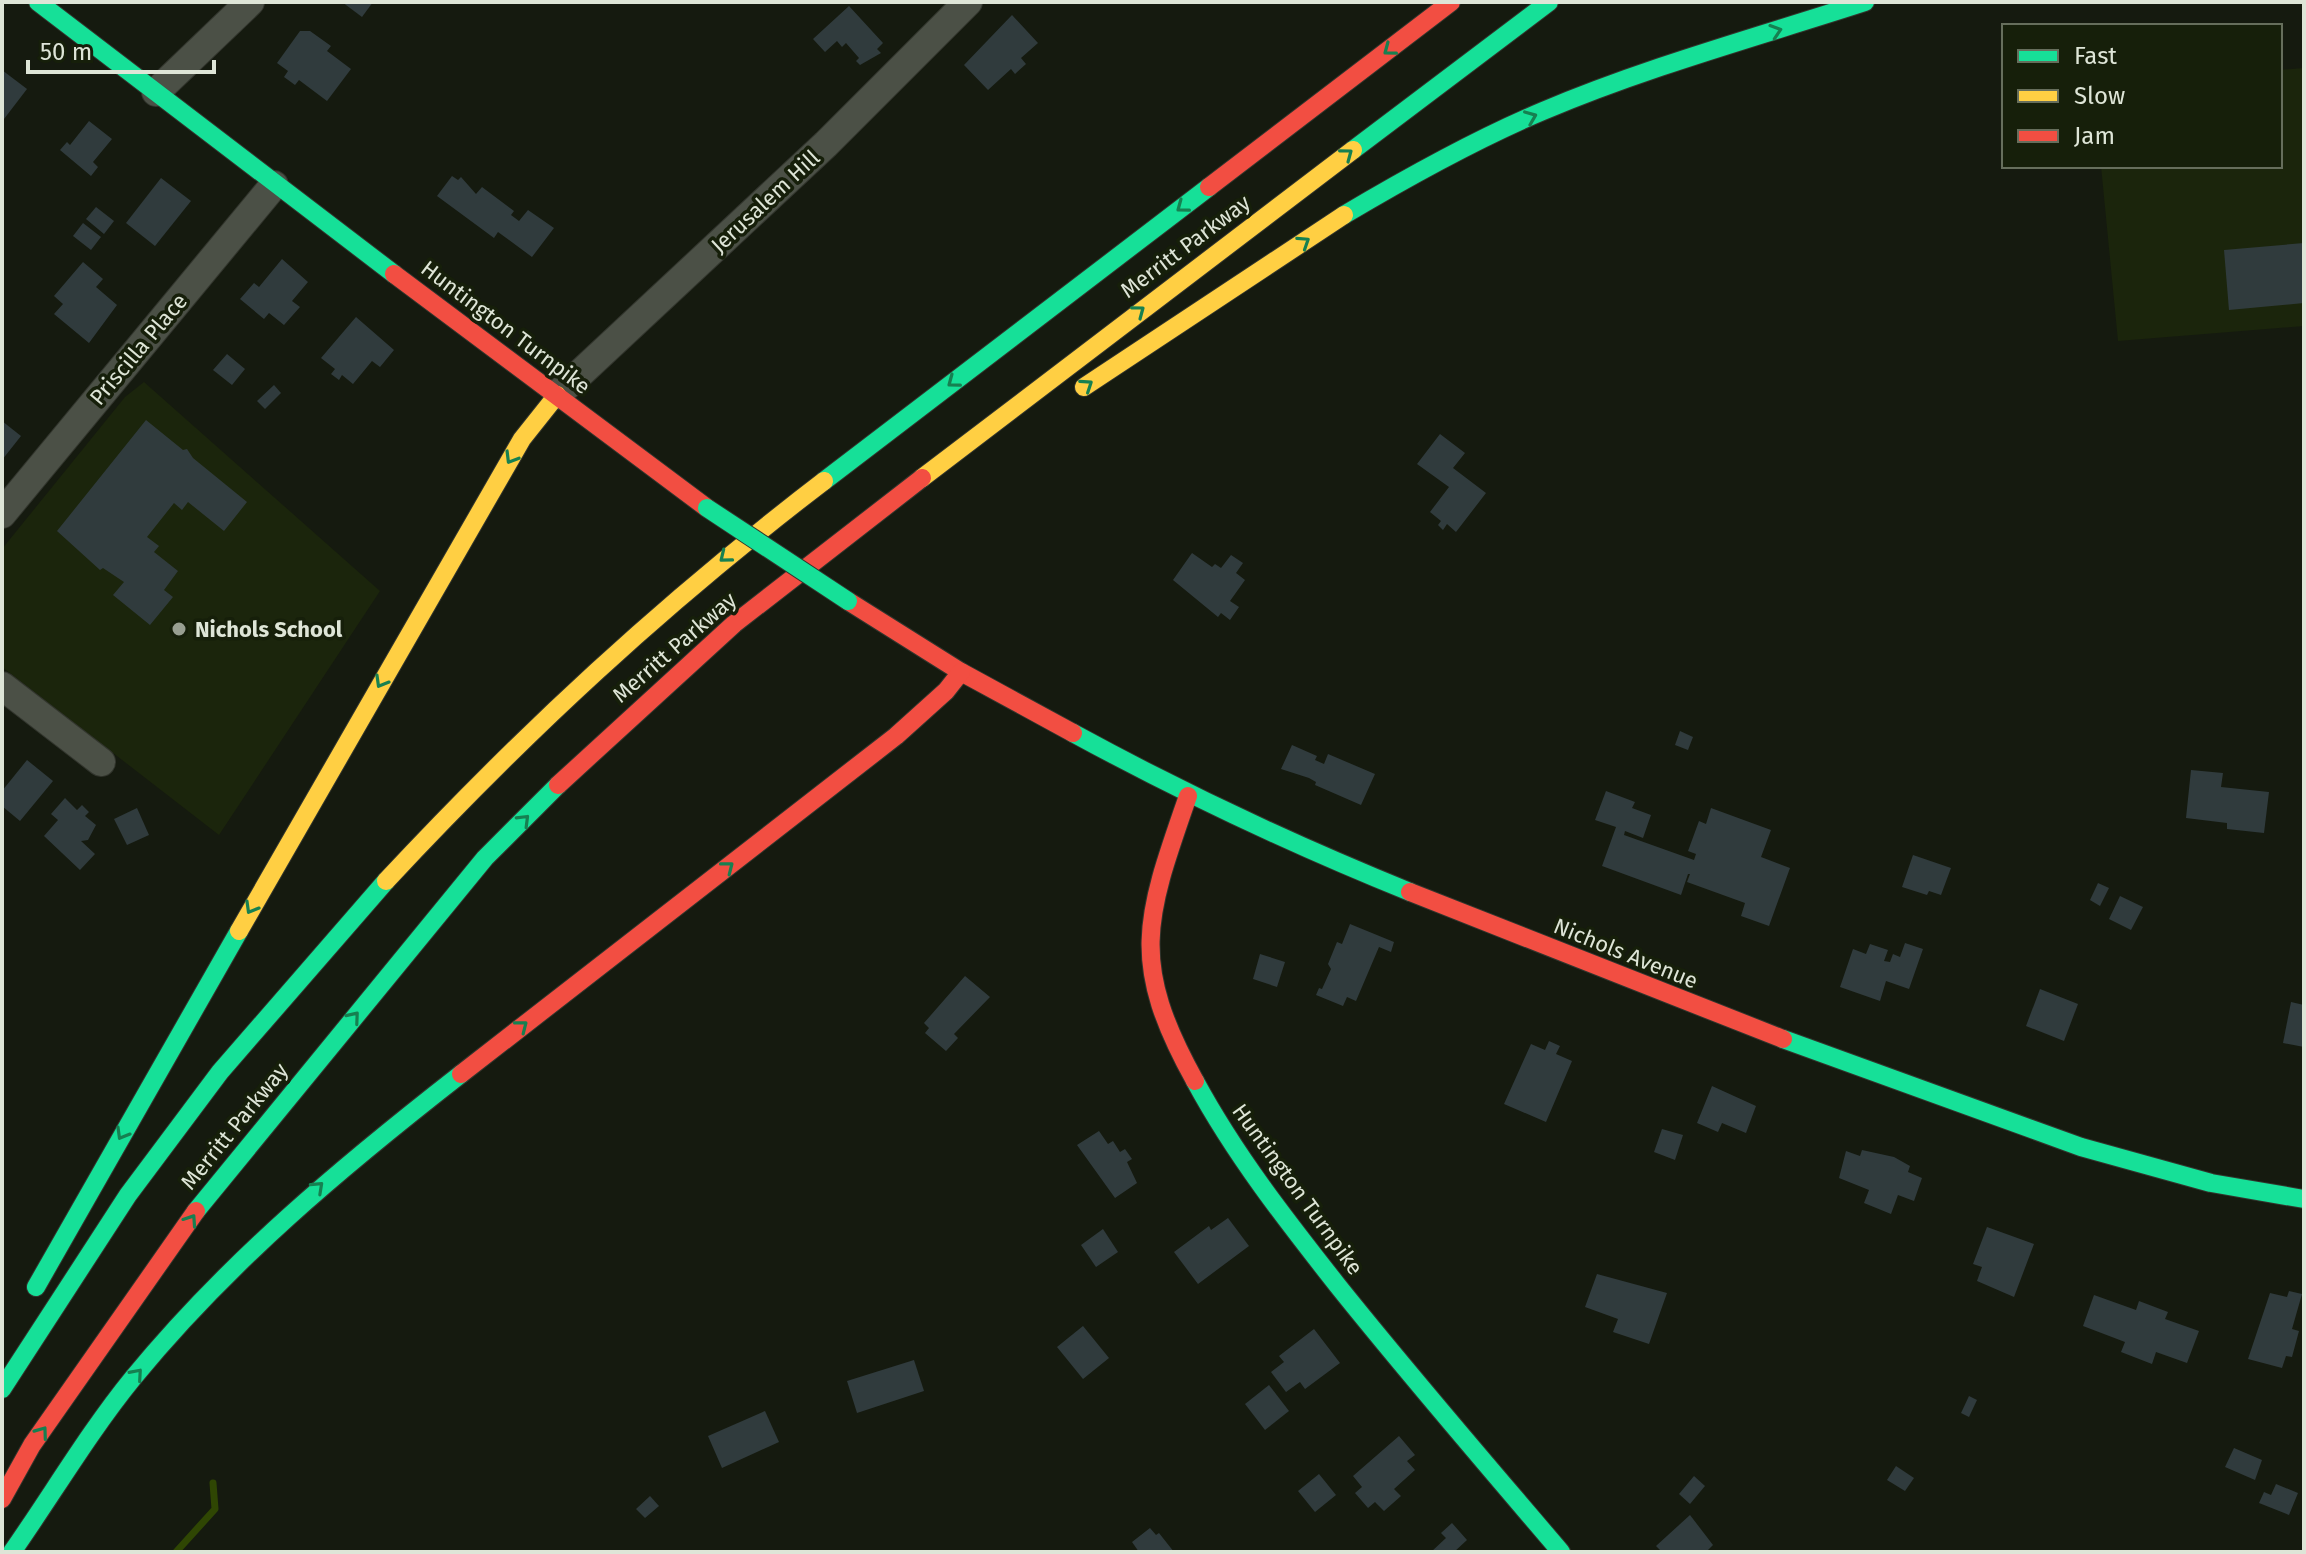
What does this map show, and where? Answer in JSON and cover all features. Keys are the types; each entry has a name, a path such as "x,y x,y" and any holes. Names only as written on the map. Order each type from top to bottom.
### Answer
{"main road":[{"name":"Huntington Turnpike","path":"38,2 274,185 707,508 961,672"},
{"name":"Merritt Parkway","path":"2,1389 128,1195 220,1072 336,934 489,770 604,661 722,559 1451,2"},
{"name":"Merritt Parkway","path":"2,1499 32,1445 202,1203 485,858 590,753 734,624 921,477 1549,2"},
{"path":"1064,401 1347,214 1438,161 1569,102 1865,2"},
{"path":"985,358 1151,207"},
{"path":"24,1307 446,569 522,439 557,395"},
{"path":"921,477 1004,439"},
{"path":"12,1552 132,1379 242,1258 339,1169 896,736 946,691 961,672"},
{"name":"Nichols Avenue","path":"961,672 1188,796 1303,849 1727,1019 2081,1147 2211,1183 2304,1199"},
{"name":"Huntington Turnpike","path":"1188,796 1155,890 1149,932 1151,980 1167,1029 1205,1102 1285,1220 1399,1363 1561,1552"}],"street":[{"path":"156,92 250,2"},
{"name":"Jerusalem Hill","path":"557,395 826,144 968,2"},
{"name":"Priscilla Place","path":"2,514 274,185"},
{"path":"2,686 101,762"}],"shaded area":[{"path":"2304,68 2304,326 2118,341 2101,168 2282,168 2282,70"},
{"name":"Nichols School","path":"144,382 380,591 219,835 2,667 2,549 125,397"}],"building":[{"path":"342,2 373,2 362,17"},
{"path":"849,6 883,43 877,49 881,53 860,65 856,61 859,58 846,43 842,47 837,41 825,52 813,39"},
{"path":"1012,15 1038,43 1021,58 1026,64 1015,74 1011,69 988,90 964,65"},
{"path":"300,31 310,31 331,46 327,51 351,69 327,101 299,80 295,85 284,77 288,71 277,63"},
{"path":"2,70 27,89 4,119 2,117"},
{"path":"89,121 112,139 93,162 98,167 91,176 60,150 67,142 70,145"},
{"path":"452,176 458,180 461,177 476,194 482,187 514,211 511,215 519,221 528,210 554,228 532,257 498,232 494,238 437,196"},
{"path":"161,178 191,201 155,246 126,223"},
{"path":"96,207 114,221 104,234 86,219"},
{"path":"83,223 101,237 91,250 73,236"},
{"path":"2304,243 2304,303 2229,310 2224,250"},
{"path":"282,259 308,282 292,301 300,307 284,325 269,313 264,319 240,299 254,283 259,287"},
{"path":"83,262 103,279 96,287 117,305 89,343 54,314 63,304 54,296"},
{"path":"356,317 394,350 380,367 372,361 353,384 342,375 339,380 331,374 335,369 321,358"},
{"path":"227,354 245,369 232,385 213,370"},
{"path":"274,385 281,393 265,409 257,401"},
{"path":"146,420 183,450 187,449 193,458 247,502 224,531 188,502 182,510 174,503 147,537 159,546 154,552 178,571 164,590 173,597 150,625 113,595 124,582 103,568 100,570 57,531"},
{"path":"2,421 21,436 2,460"},
{"path":"1440,434 1465,453 1453,468 1486,493 1456,532 1447,524 1443,530 1438,525 1441,521 1430,512 1449,487 1417,464"},
{"path":"1192,553 1212,567 1215,564 1221,568 1231,555 1243,563 1236,573 1245,580 1230,601 1239,607 1230,620 1221,613 1218,617 1173,580"},
{"path":"1680,731 1693,737 1688,750 1675,745"},
{"path":"1292,745 1317,756 1315,760 1324,764 1328,754 1375,774 1361,805 1315,785 1316,782 1309,778 1281,769"},
{"path":"27,760 53,781 20,821 2,806 2,791"},
{"path":"2191,770 2223,773 2221,787 2269,792 2264,833 2227,829 2227,823 2186,818"},
{"path":"1606,791 1635,802 1632,808 1651,815 1643,838 1625,831 1624,835 1694,860 1696,854 1688,851 1699,821 1706,824 1711,808 1771,830 1761,857 1790,868 1769,926 1741,916 1745,903 1687,882 1690,874 1681,895 1602,866 1616,827 1595,820"},
{"path":"65,798 77,810 82,805 89,812 85,816 96,825 88,840 81,841 95,854 80,870 44,836 58,820 51,814"},
{"path":"137,808 149,835 127,845 114,819"},
{"path":"1913,855 1951,868 1941,895 1929,891 1927,895 1902,887"},
{"path":"2098,883 2109,888 2100,906 2090,900"},
{"path":"2120,896 2143,907 2131,930 2109,919"},
{"path":"1350,924 1394,942 1391,952 1379,947 1356,1001 1347,997 1343,1006 1316,995 1331,969 1328,964 1337,942 1342,944"},
{"path":"1905,943 1923,949 1909,989 1886,981 1880,1001 1840,987 1853,949 1866,954 1870,944 1888,950 1884,961 1890,962 1893,954 1900,957"},
{"path":"1260,954 1285,962 1277,987 1253,979"},
{"path":"965,976 990,997 954,1034 958,1038 946,1051 925,1033 929,1028 924,1023"},
{"path":"2040,989 2078,1004 2064,1041 2026,1026"},
{"path":"2291,1002 2304,1005 2304,1047 2283,1043"},
{"path":"1549,1041 1560,1046 1556,1054 1572,1061 1546,1122 1504,1104 1531,1044 1545,1050"},
{"path":"1712,1086 1756,1106 1746,1133 1722,1123 1718,1132 1697,1123"},
{"path":"1662,1129 1683,1135 1675,1160 1654,1152"},
{"path":"1099,1131 1108,1144 1113,1141 1120,1152 1125,1149 1132,1159 1127,1162 1137,1183 1115,1198 1077,1145"},
{"path":"1862,1150 1894,1157 1910,1166 1908,1172 1922,1178 1914,1201 1898,1195 1891,1214 1864,1203 1869,1190 1839,1178 1846,1151 1860,1156"},
{"path":"1228,1218 1249,1246 1198,1284 1174,1252 1209,1226 1211,1230"},
{"path":"1987,1227 2034,1244 2014,1297 1977,1281 1982,1267 1973,1264"},
{"path":"1103,1229 1118,1252 1096,1267 1081,1245"},
{"path":"1597,1274 1667,1293 1649,1344 1613,1332 1618,1319 1585,1307"},
{"path":"2289,1291 2302,1294 2292,1329 2299,1331 2292,1357 2286,1356 2282,1368 2248,1359 2270,1293 2287,1297"},
{"path":"2094,1295 2136,1310 2139,1301 2168,1312 2165,1319 2199,1331 2187,1363 2156,1352 2152,1364 2121,1352 2125,1342 2083,1326"},
{"path":"1083,1326 1109,1358 1083,1379 1057,1347"},
{"path":"1314,1329 1340,1363 1305,1389 1300,1382 1286,1392 1271,1372 1284,1362 1279,1356"},
{"path":"914,1360 924,1391 857,1413 847,1381"},
{"path":"1269,1385 1289,1411 1265,1430 1245,1404"},
{"path":"1969,1396 1977,1400 1969,1417 1961,1413"},
{"path":"765,1411 779,1442 722,1468 708,1436"},
{"path":"1399,1436 1415,1455 1407,1461 1415,1470 1394,1489 1401,1496 1384,1511 1375,1502 1368,1508 1355,1493 1362,1487 1353,1476"},
{"path":"2234,1448 2262,1460 2255,1480 2225,1467"},
{"path":"1896,1466 1914,1478 1905,1491 1887,1480"},
{"path":"1319,1474 1336,1495 1315,1512 1298,1491"},
{"path":"1694,1476 1705,1486 1690,1504 1679,1494"},
{"path":"2276,1484 2298,1493 2289,1515 2259,1503 2264,1492 2271,1495"},
{"path":"650,1496 659,1506 645,1518 636,1509"},
{"path":"1690,1515 1713,1545 1706,1552 1662,1552 1656,1546"},
{"path":"1452,1523 1467,1540 1454,1552 1431,1552 1446,1538 1441,1533"},
{"path":"1150,1528 1156,1535 1159,1533 1174,1552 1139,1552 1132,1542"}],"waterway":[{"path":"176,1552 215,1509 213,1483"}],"traffic: fast":[{"path":"38,2 394,274"},
{"path":"1353,150 1549,2"},
{"path":"1344,215 1492,134 1582,95 1662,66 1865,2"},
{"path":"824,481 1209,187"},
{"path":"707,508 848,601"},
{"path":"1073,733 1239,817 1410,892"},
{"path":"196,1211 485,858 558,785"},
{"path":"2,1389 128,1195 220,1072 386,881"},
{"path":"36,1287 239,931"},
{"path":"1783,1039 2081,1147 2211,1183 2304,1199"},
{"path":"12,1552 117,1399 208,1294 331,1180 461,1074"},
{"path":"1195,1081 1244,1161 1280,1212 1420,1387 1561,1552"}],"traffic: slow":[{"path":"922,478 1353,150"},
{"path":"1084,387 1344,215"},
{"path":"239,931 522,439 557,395"},
{"path":"386,881 490,773 596,672 707,575 824,481"}],"traffic: jam":[{"path":"1209,187 1451,2"},
{"path":"394,274 707,508"},
{"path":"558,785 734,624 922,478"},
{"path":"848,601 961,672 1073,733"},
{"path":"461,1074 896,736 946,691 961,672"},
{"path":"1188,796 1162,876 1151,940 1152,971 1160,1004 1195,1081"},
{"path":"1410,892 1783,1039"},
{"path":"2,1499 32,1445 196,1211"}],"place":[{"name":"Nichols School","path":"179,629"}]}
